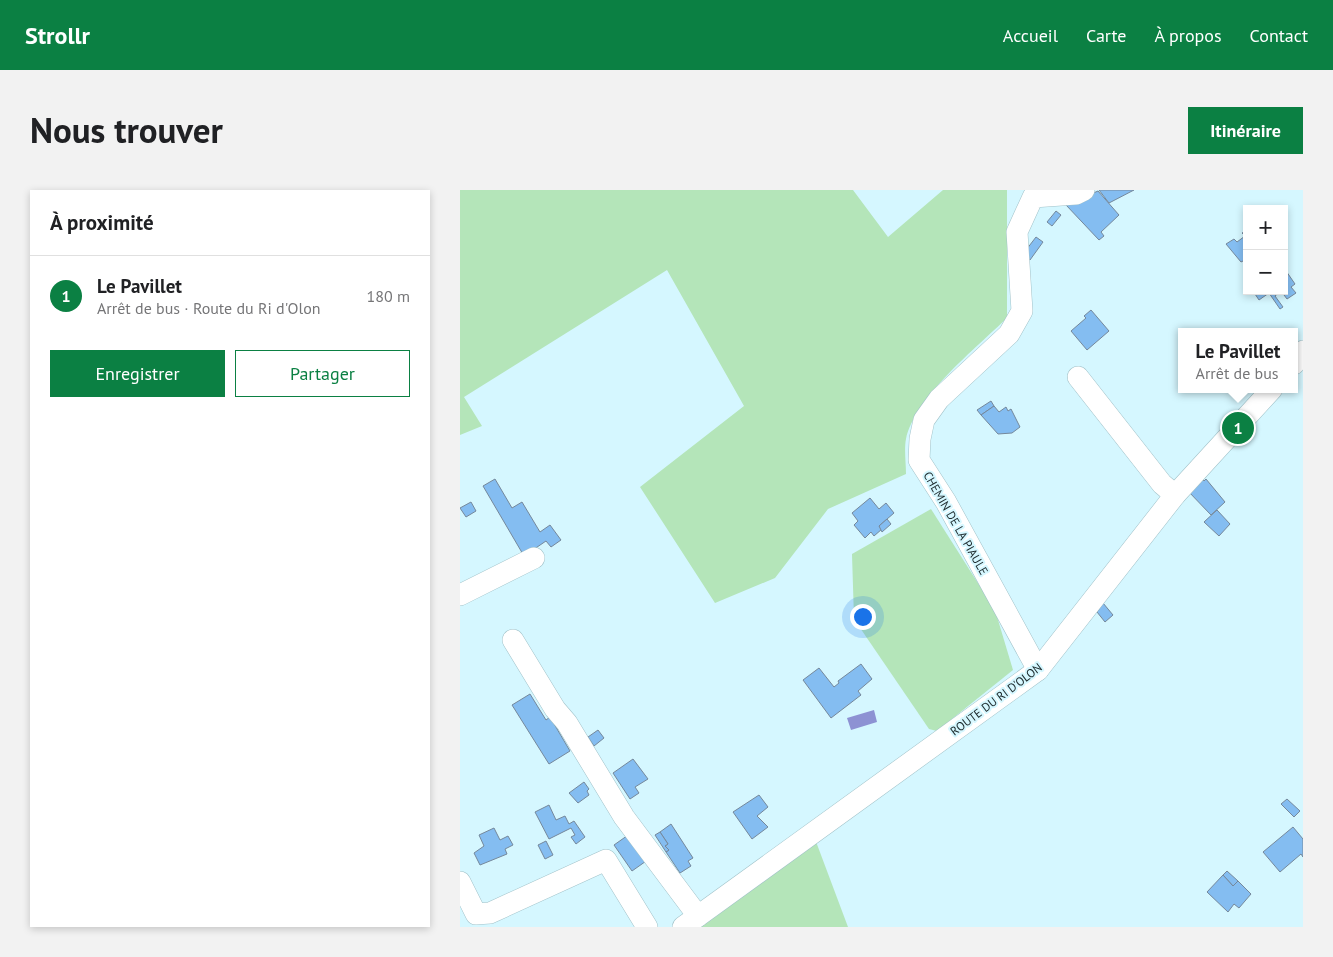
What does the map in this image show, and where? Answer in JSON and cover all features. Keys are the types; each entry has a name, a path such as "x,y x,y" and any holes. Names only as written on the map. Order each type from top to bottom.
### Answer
{"street":[{"name":"CHEMIN DE LA PIAULE","path":"1038,670 946,502 919,460 920,439 924,420 939,399 1010,334 1022,311 1017,232 1032,193 1076,194 1084,190"},
{"path":"1078,377 1162,484 1175,495"},
{"name":"ROUTE DU RI D'OLON","path":"691,922 1038,670 1175,495 1268,393"},
{"path":"460,595 534,558"},
{"path":"513,640 556,710 568,723 624,817 691,922"},
{"path":"460,882 476,914 490,913 606,860 647,927"}],"green space":[{"path":"460,190 853,190 888,237 943,190 1007,190 1007,318 948,374 921,407 906,439 906,474 828,509 775,578 715,603 640,487 744,406 667,270 464,397 482,426 460,435"},
{"path":"931,509 995,610 1013,670 937,731 929,729 854,619 852,554"},
{"path":"815,839 848,927 700,927"}],"water":[{"path":"874,710 877,722 851,730 847,718"}],"building":[{"path":"1099,190 1134,190 1109,203"},
{"path":"1098,191 1119,215 1101,232 1104,236 1099,240 1066,205"},
{"path":"1056,211 1061,215 1052,226 1047,222"},
{"path":"1036,237 1043,242 1030,260 1023,254"},
{"path":"1243,238 1243,261 1241,262 1226,244 1234,239 1237,242"},
{"path":"1288,274 1295,284 1291,287 1296,293 1287,299 1284,295 1288,295"},
{"path":"1256,295 1266,295 1259,300"},
{"path":"1270,295 1276,295 1275,296 1283,307 1280,309"},
{"path":"1091,310 1109,331 1087,350 1071,331 1086,318 1084,316"},
{"path":"991,401 994,406 981,415 977,410"},
{"path":"994,406 999,412 1006,407 1008,411 1011,409 1020,427 1012,433 998,434 981,415"},
{"path":"1200,477 1204,481 1206,479 1225,502 1211,515 1188,491"},
{"path":"495,479 512,508 522,502 540,532 550,525 561,540 551,547 546,541 524,556 483,486"},
{"path":"870,498 879,509 886,503 894,513 879,526 882,529 874,536 871,532 865,538 854,525 858,521 852,513"},
{"path":"471,502 476,511 466,517 460,508"},
{"path":"1217,510 1230,524 1219,536 1204,522"},
{"path":"887,519 891,524 882,532 879,526"},
{"path":"1103,603 1113,615 1105,622 1097,612"},
{"path":"861,664 872,679 858,691 861,695 831,718 803,680 819,668 834,687 839,683 838,681"},
{"path":"530,694 546,720 550,717 570,751 549,764 512,705"},
{"path":"598,730 604,738 594,746 588,737"},
{"path":"633,759 648,779 635,787 639,793 630,799 613,773"},
{"path":"584,782 589,789 587,791 589,795 578,803 569,793"},
{"path":"759,795 768,807 757,816 768,827 752,839 733,812"},
{"path":"1287,799 1300,811 1294,817 1281,804"},
{"path":"549,805 556,820 565,816 569,824 574,821 585,837 576,844 571,837 575,835 571,828 549,839 535,812"},
{"path":"671,824 693,858 688,861 691,866 680,873 666,852 669,850 665,846 668,844 660,832"},
{"path":"1293,827 1303,839 1303,857 1301,854 1280,872 1263,852"},
{"path":"494,828 500,840 508,836 513,845 505,849 507,854 480,865 474,853 484,846 479,835"},
{"path":"660,832 668,844 665,846 669,850 666,852 655,835"},
{"path":"631,833 649,859 632,871 614,845"},
{"path":"546,841 553,855 545,859 538,845"},
{"path":"1227,871 1238,881 1233,886 1223,875"},
{"path":"1223,875 1233,886 1238,881 1251,894 1239,908 1234,904 1228,912 1207,892"}],"place":[{"name":"Le Pavillet","path":"1238,428"}]}
